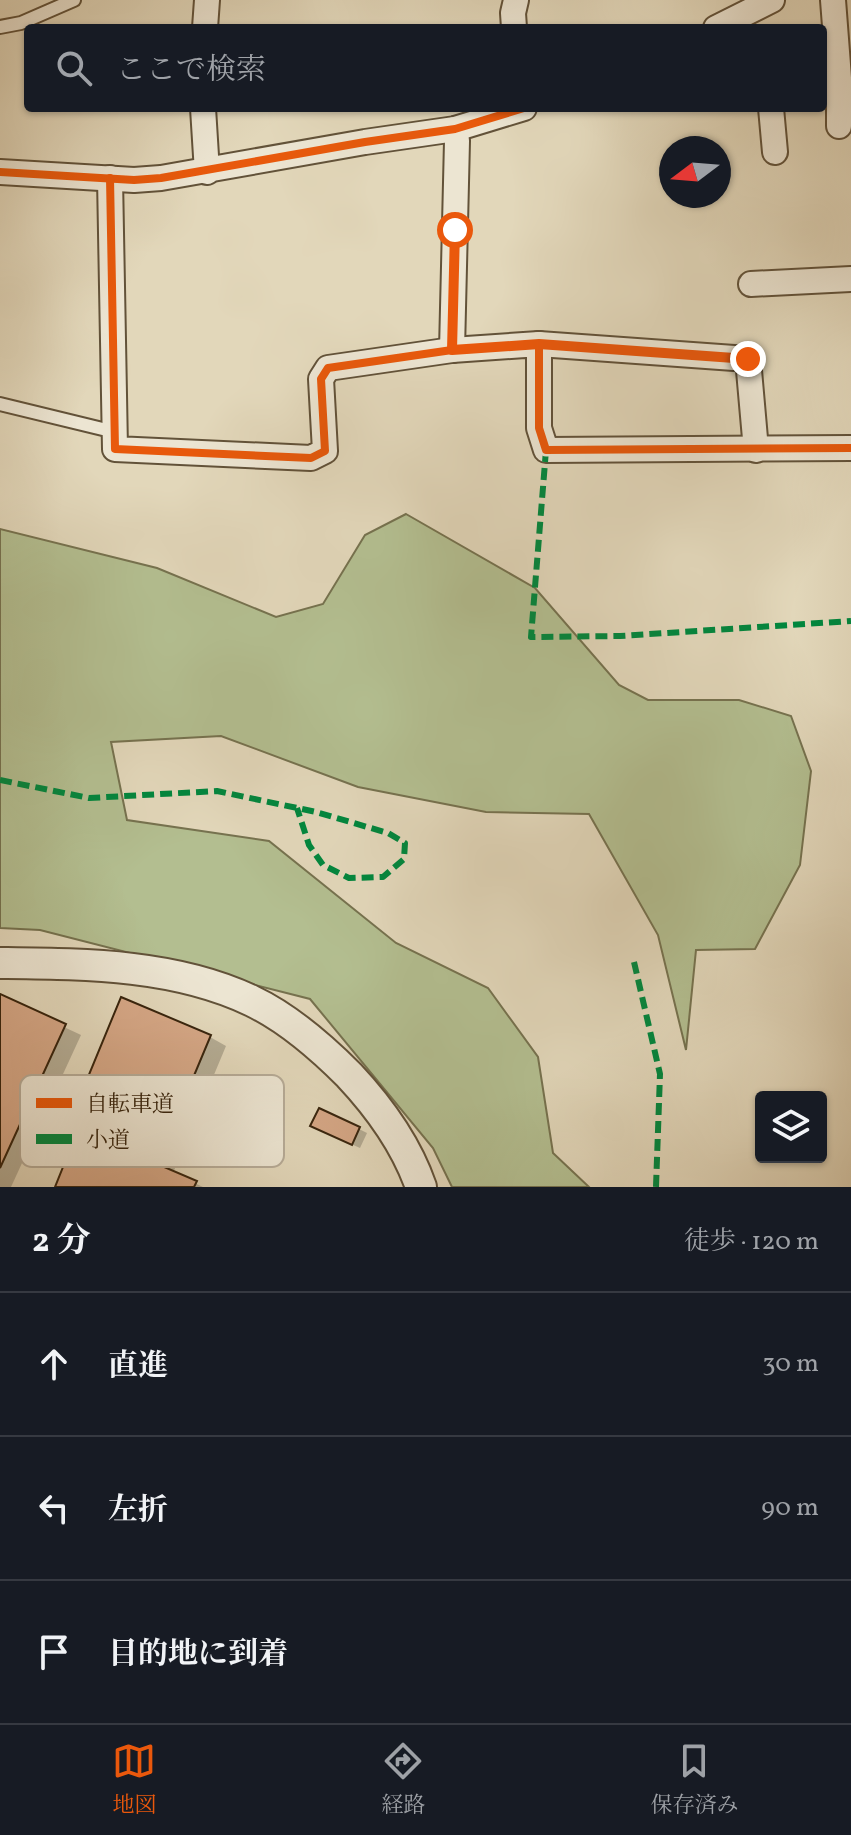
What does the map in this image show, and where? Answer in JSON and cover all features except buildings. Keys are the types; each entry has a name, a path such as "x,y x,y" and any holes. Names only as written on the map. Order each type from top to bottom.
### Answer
{"street":[{"path":"205,24 207,0"},
{"path":"514,24 516,0"},
{"path":"833,0 839,126"},
{"path":"203,112 207,172"},
{"path":"0,172 161,178 455,129 511,112"},
{"path":"771,112 775,152"},
{"path":"452,350 455,129"},
{"path":"110,178 115,449 311,458 325,451 321,379 328,368 452,350 539,344 748,359 756,450"},
{"path":"751,284 851,279"},
{"path":"539,344 539,428 546,450 851,448"},
{"path":"0,963 148,971 190,979 254,1002 321,1048 356,1083 399,1139 421,1187"}],"lane":[{"path":"0,27 21,23 74,0"},
{"path":"0,404 115,432"}],"green space":[{"path":"406,514 535,588 619,685 648,700 739,700 791,716 811,771 800,865 755,949 696,950 686,1050 658,935 589,814 486,812 358,787 221,736 111,742 127,820 269,841 396,943 488,988 538,1057 553,1153 589,1187 452,1187 433,1148 310,999 40,930 0,928 0,529 157,568 276,617 323,604 365,535"}],"marked path":[{"path":"546,450 531,637 620,636 851,621"},
{"path":"0,780 89,798 217,791 316,812 388,833 405,843 404,859 383,877 349,878 323,865 309,845 297,808"},
{"path":"634,962 660,1074 656,1187"}],"cycle path":[{"path":"0,172 134,180 161,178 455,129 511,112"},
{"path":"110,178 115,449 311,458 325,451 321,379 328,368 452,350 539,344 539,428 546,450 851,448"}],"route":[{"path":"455,230 452,350 539,344 748,359"}]}
